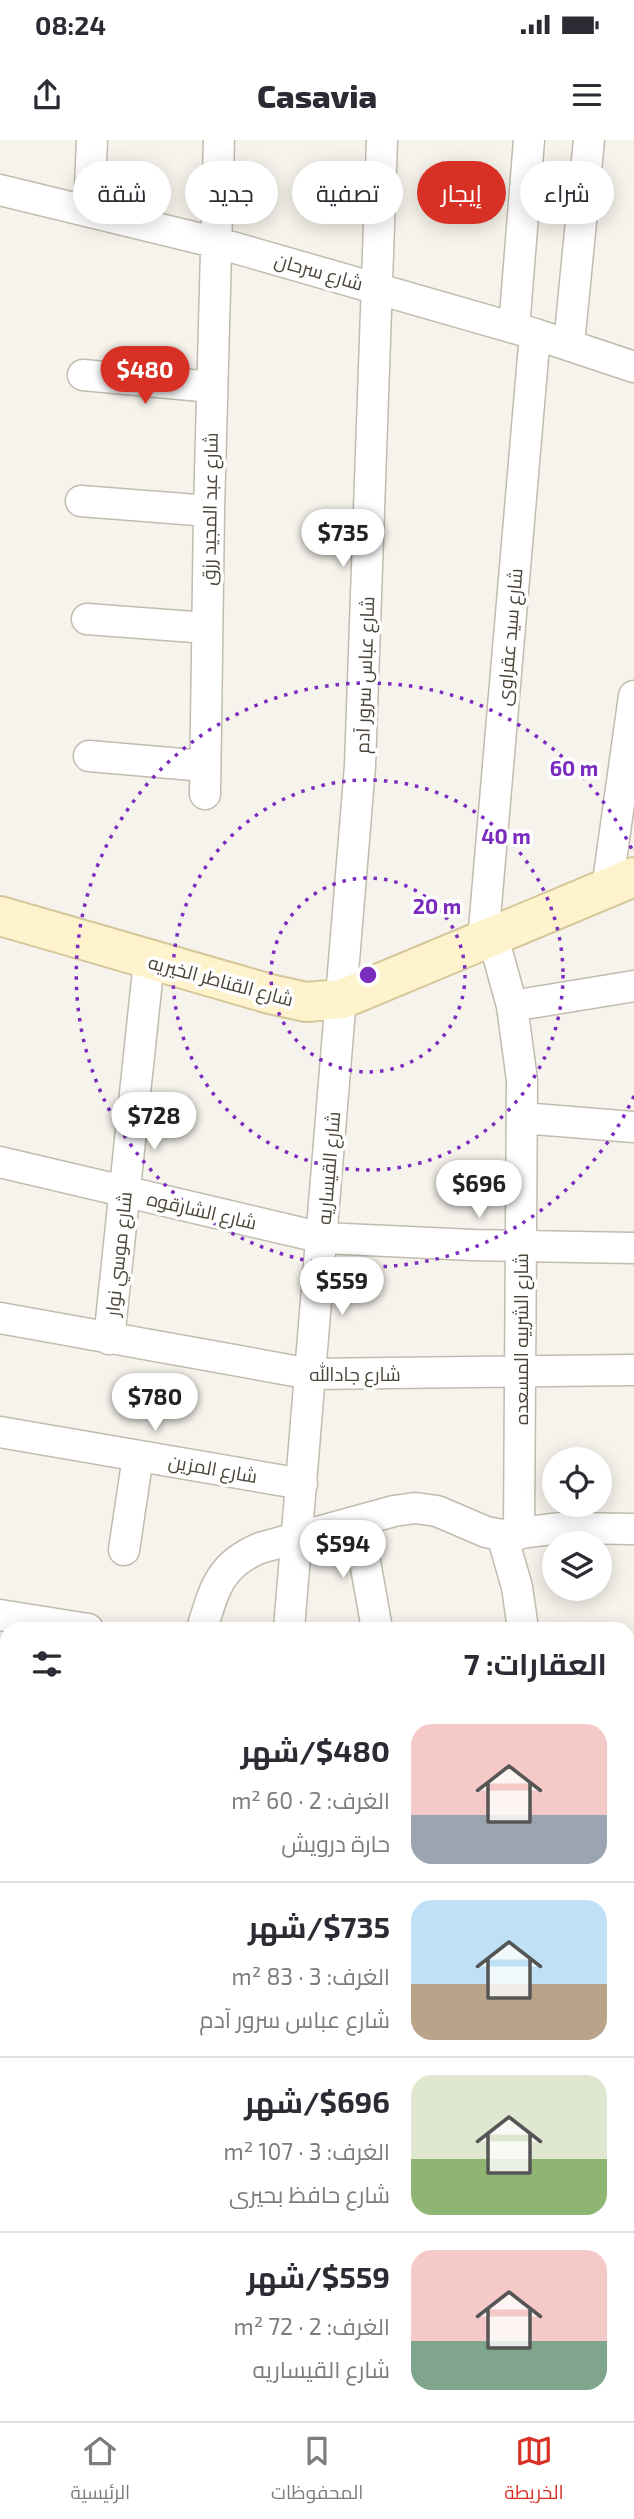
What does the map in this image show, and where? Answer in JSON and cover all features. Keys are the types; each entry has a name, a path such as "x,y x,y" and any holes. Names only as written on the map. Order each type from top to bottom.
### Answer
{"main road":[{"name":"شارع القناطر الخيريه","path":"0,916 149,961 306,1002 342,999 620,883"}],"street":[{"path":"91,161 92,140"},
{"name":"شارع عبد المجيد رزق","path":"89,757 205,780 219,140"},
{"name":"شارع عباس سرور آدم","path":"342,999 361,752 382,140"},
{"name":"شارع سيد عقراوى","path":"488,939 524,331 529,140"},
{"path":"569,344 589,140"},
{"name":"شارع سرحان","path":"0,190 73,207"},
{"name":"شارع سرحان","path":"141,224 378,288 569,344 634,367"},
{"path":"83,375 212,387"},
{"path":"81,501 209,511"},
{"path":"88,620 207,628"},
{"path":"620,883 634,696"},
{"name":"شارع الشربيه المسعده","path":"488,939 512,1006 521,1068 520,1372 510,1534 522,1622"},
{"name":"شارع موسي نوار","path":"109,1339 149,961"},
{"path":"512,1006 634,986"},
{"name":"شارع القيساريه","path":"290,1622 342,999"},
{"path":"522,1118 634,1127"},
{"name":"شارع الشارقوه","path":"0,1161 323,1238 634,1248"},
{"name":"شارع جادالله","path":"0,1318 311,1374 632,1370"},
{"name":"شارع المزين","path":"0,1432 302,1484"},
{"path":"124,1550 138,1456"},
{"path":"204,1622 217,1583 242,1555 394,1511 415,1508 437,1511 486,1532 510,1534 561,1528 634,1529"},
{"path":"358,1522 376,1622"},
{"path":"0,1615 44,1622"}]}
